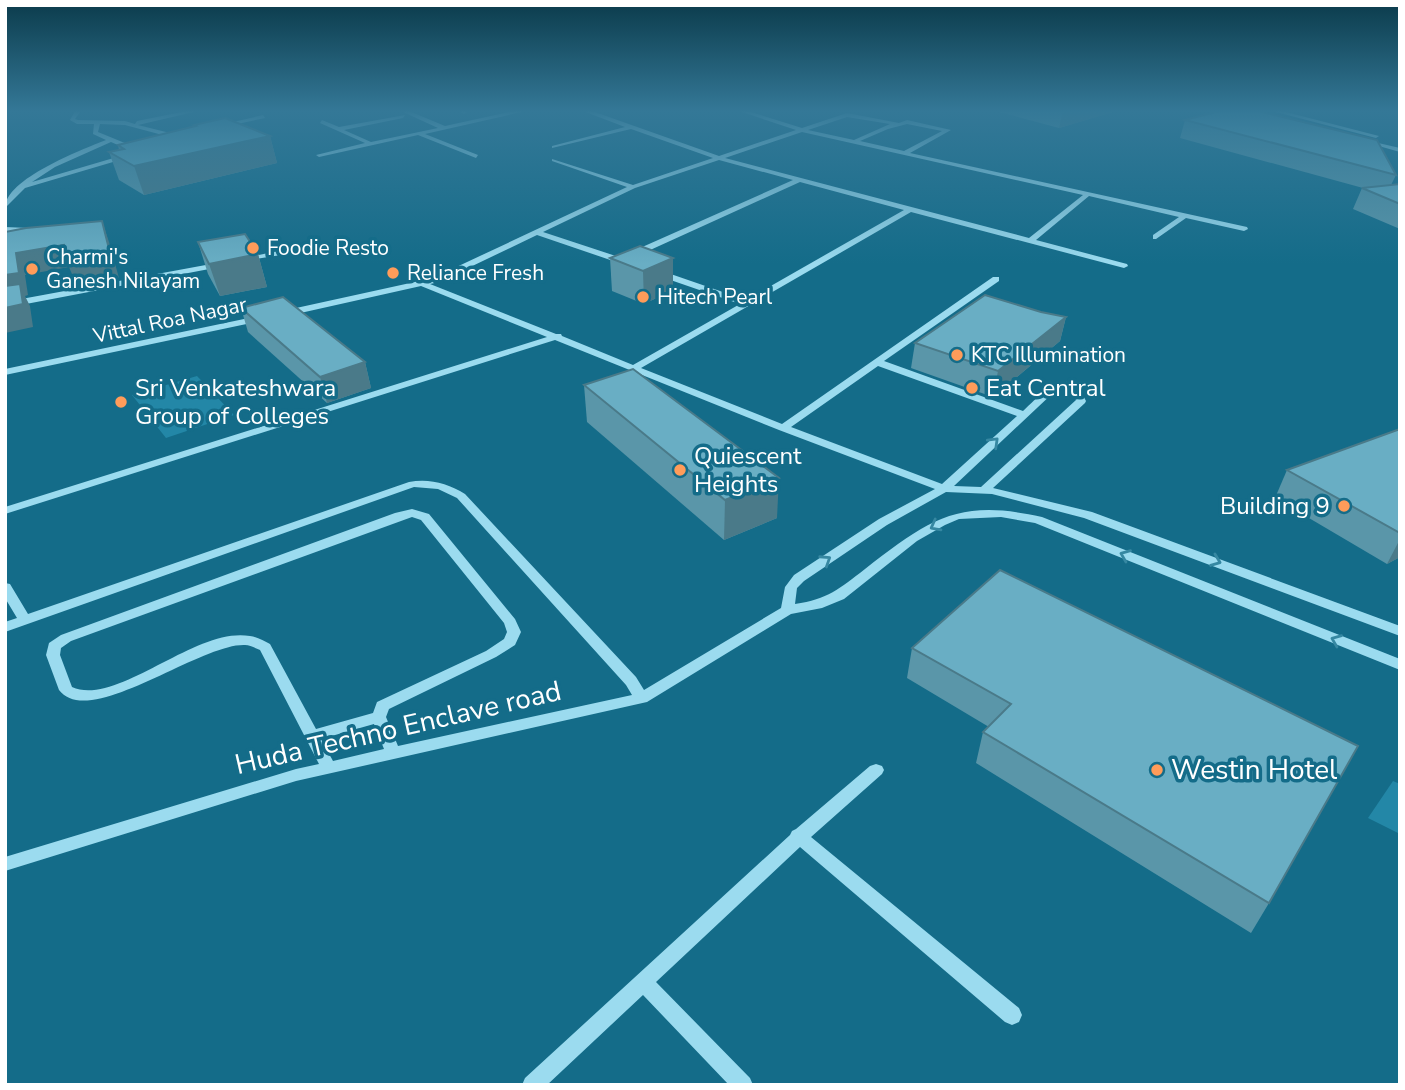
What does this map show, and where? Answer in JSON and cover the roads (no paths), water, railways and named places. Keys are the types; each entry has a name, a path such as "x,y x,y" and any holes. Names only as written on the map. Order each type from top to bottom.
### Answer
{"street":[{"path":"5,206 19,188 62,162"},
{"path":"19,188 110,162"},
{"path":"559,162 633,187"},
{"name":"Vittal Roa Nagar","path":"5,372 424,284 633,187 707,162"},
{"path":"732,162 1124,266"},
{"path":"942,162 1244,229"},
{"path":"621,260 799,180"},
{"path":"1030,241 1087,195"},
{"path":"635,367 909,210"},
{"path":"1156,237 1184,216"},
{"path":"5,229 42,229"},
{"path":"536,232 633,265"},
{"path":"5,304 278,253"},
{"path":"646,269 748,304"},
{"path":"783,428 996,279"},
{"path":"424,284 783,428 944,489 983,491 1059,506 1151,537 1400,631"},
{"path":"957,306 967,310"},
{"path":"5,511 558,336"},
{"path":"877,362 1022,414"},
{"path":"787,610 791,587 799,578 883,522 944,489 1022,414 1051,390 1072,383 1081,401 983,491"},
{"path":"5,627 414,484 446,486 461,496 631,681 642,698"},
{"path":"329,768 265,647 257,640 243,638 221,643 111,689 81,696 66,691 53,655 54,646 66,638 412,513 425,517 509,622 514,632 510,642 491,654 382,706 379,717 393,754"},
{"name":"Huda Techno Enclave road","path":"5,864 136,822 329,768 642,698 787,610 817,605 839,596 913,538 957,516 1001,513 1038,520 1400,665"},
{"path":"5,587 24,619"},
{"path":"312,736 379,717"},
{"path":"532,1085 798,836 876,770"},
{"path":"798,836 1012,1015"},
{"path":"644,983 743,1085"}],"place":[{"name":"Foodie Resto","path":"253,248"},
{"name":"Charmi's Ganesh Nilayam","path":"32,269"},
{"name":"Reliance Fresh","path":"393,273"},
{"name":"Hitech Pearl","path":"643,297"},
{"name":"KTC Illumination","path":"957,355"},
{"name":"Eat Central","path":"972,388"},
{"name":"Sri Venkateshwara Group of Colleges","path":"121,402"},
{"name":"Quiescent Heights","path":"680,470"},
{"name":"Building 9","path":"1344,506"},
{"name":"Westin Hotel","path":"1157,770"}]}
